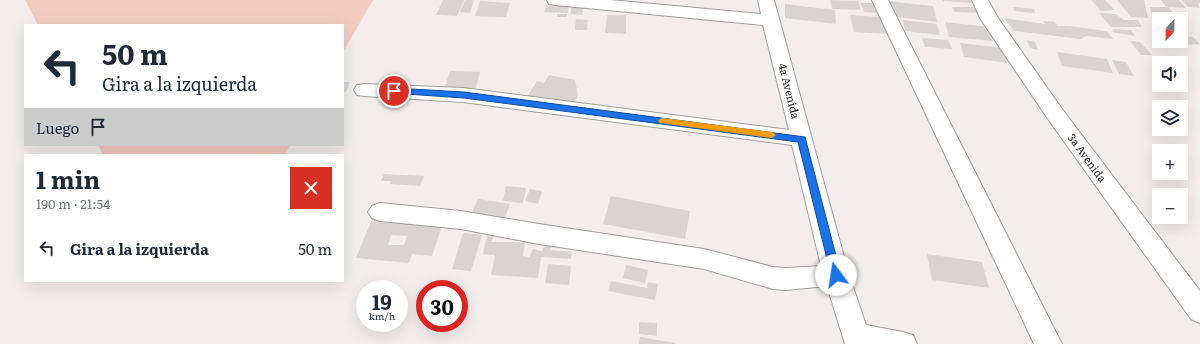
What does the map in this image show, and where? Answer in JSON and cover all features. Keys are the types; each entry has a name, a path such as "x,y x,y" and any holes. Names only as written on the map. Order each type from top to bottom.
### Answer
{"street":[{"path":"555,0 768,10"},
{"path":"880,0 1048,344"},
{"name":"3a Avenida","path":"980,0 988,18 1054,114 1200,311"},
{"name":"4a Avenida","path":"768,10 836,275 858,340"},
{"path":"364,90 464,95 802,139"},
{"path":"380,212 461,220 539,234 704,259 773,278 786,279 836,275"},
{"path":"858,340 903,344"}],"shaded area":[{"path":"25,0 373,0 344,50 344,24 37,24"},
{"path":"98,146 290,146 286,154 102,154"}],"building":[{"path":"443,0 464,0 457,16 436,15"},
{"path":"465,0 474,0 470,13 460,12"},
{"path":"830,0 858,1 861,10 832,9"},
{"path":"973,0 975,3 943,1"},
{"path":"1091,0 1105,0 1115,10 1101,11"},
{"path":"1117,0 1144,0 1148,18 1131,17"},
{"path":"1161,0 1179,0 1186,8 1166,7"},
{"path":"1181,0 1200,0 1200,3 1198,3 1200,8 1188,7"},
{"path":"480,1 510,3 506,17 475,16"},
{"path":"887,1 933,6 937,22 889,16"},
{"path":"860,3 875,3 879,13 864,12"},
{"path":"785,4 835,10 836,24 785,18"},
{"path":"546,5 569,6 568,13 544,12"},
{"path":"571,7 583,8 582,15 571,14"},
{"path":"952,7 978,7 981,13 955,12"},
{"path":"1013,7 1034,9 1035,13 1014,11"},
{"path":"1150,7 1168,7 1173,12 1152,12 1152,17"},
{"path":"1099,13 1116,14 1124,20 1138,20 1142,27 1111,27"},
{"path":"557,14 567,14 567,17 557,17"},
{"path":"607,15 626,15 626,34 605,33"},
{"path":"850,15 881,17 887,34 854,32"},
{"path":"1004,18 1045,24 1043,21 1055,22 1057,26 1069,26 1106,31 1114,39 1086,36 1081,39 1014,31"},
{"path":"576,19 588,20 587,30 575,30"},
{"path":"903,20 937,24 940,35 905,31"},
{"path":"945,22 989,27 994,41 949,37"},
{"path":"1113,29 1131,30 1135,36 1112,32"},
{"path":"1188,37 1193,37 1200,44 1188,44"},
{"path":"922,38 948,40 952,49 925,47"},
{"path":"1027,40 1035,42 1038,50 1030,48"},
{"path":"1130,41 1140,42 1152,55 1141,55"},
{"path":"960,43 1004,48 1009,63 964,57"},
{"path":"1057,52 1107,59 1113,73 1062,66"},
{"path":"1112,60 1126,62 1134,76 1119,74"},
{"path":"450,71 480,72 475,91 444,90"},
{"path":"549,75 575,80 578,95 574,103 527,97 537,81 544,83"},
{"path":"344,82 350,82 346,92 344,92"},
{"path":"384,174 424,176 420,186 390,184 391,181 381,181"},
{"path":"506,186 526,188 523,203 503,201"},
{"path":"530,189 542,191 538,204 525,201"},
{"path":"611,196 690,211 685,239 603,224"},
{"path":"478,199 510,204 503,223 470,217"},
{"path":"373,217 442,226 432,256 412,254 409,263 356,258","holes":["391,235 407,236 404,245 388,245"]},
{"path":"463,233 482,235 471,271 452,269"},
{"path":"487,235 495,235 491,242 525,242 523,256 529,257 533,249 542,251 547,241 553,243 550,250 572,252 571,259 541,257 538,278 491,275 495,255 483,254"},
{"path":"927,254 982,262 989,288 932,280"},
{"path":"548,264 571,266 569,285 545,283"},
{"path":"626,265 648,270 645,283 623,278"},
{"path":"611,281 647,288 648,282 658,284 655,300 608,291"},
{"path":"639,322 657,323 657,336 639,334"},
{"path":"640,337 675,343 675,344 639,344"}],"slow traffic":[{"path":"663,121 772,135"}],"route":[{"path":"394,91 464,95 802,139 836,275"}]}
